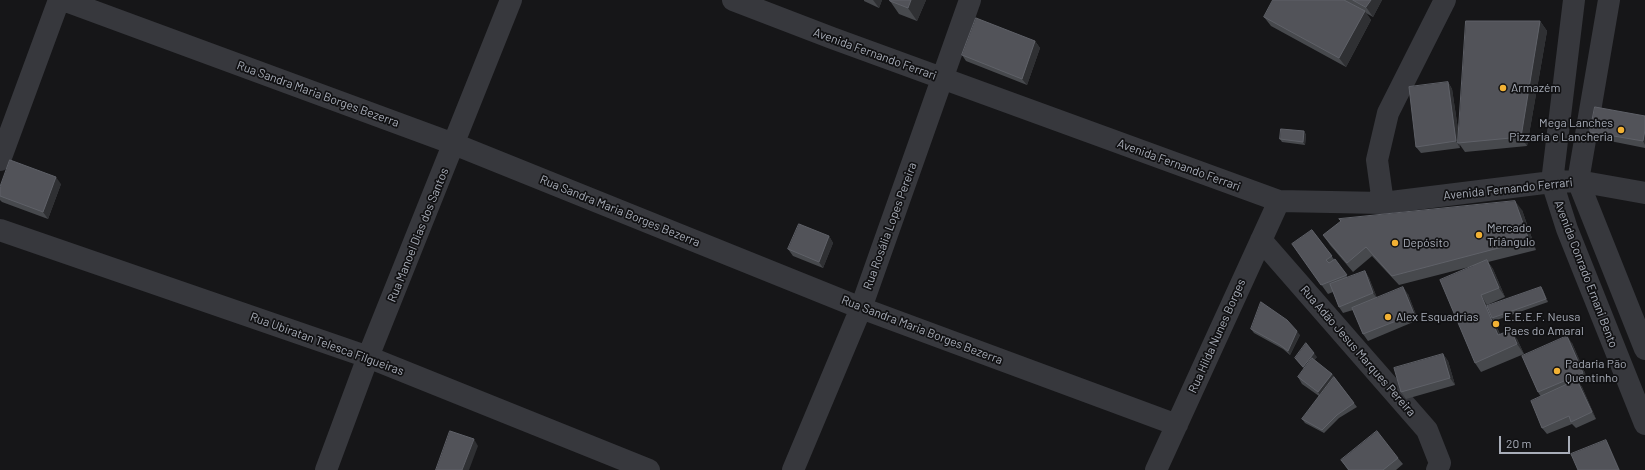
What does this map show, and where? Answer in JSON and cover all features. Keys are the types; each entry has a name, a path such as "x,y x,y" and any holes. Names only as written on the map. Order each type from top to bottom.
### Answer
{"street":[{"path":"0,160 59,0"},
{"name":"Rua Sandra Maria Borges Bezerra","path":"63,0 454,144 861,308 1177,425"},
{"name":"Rua Manoel Dias dos Santos","path":"326,470 368,357 511,0"},
{"name":"Avenida Fernando Ferrari","path":"733,0 943,79 1279,201 1383,203 1552,182 1578,181 1645,193"},
{"name":"Rua Rosália Lopes Pereira","path":"793,470 861,308 970,0"},
{"path":"1383,203 1377,160 1388,113 1445,0"},
{"path":"1574,3 1608,6 1578,181 1645,349"},
{"name":"Avenida Conrado Ernani Bento","path":"1574,3 1552,182 1567,229 1645,424"},
{"name":"Rua Hilda Nunes Borges","path":"1156,470 1279,201"},
{"name":"Rua Ubiratan Telesca Filgueiras","path":"0,230 368,357 649,470"},
{"name":"Rua Adão Jesus Marques Pereira","path":"1261,240 1427,430 1440,462 1436,470"}],"building":[{"path":"890,0 911,0 908,8"},
{"path":"1273,0 1344,0 1365,11 1339,58 1264,17"},
{"path":"1353,0 1371,0 1366,7"},
{"path":"976,18 1035,41 1022,79 962,55"},
{"name":"Armazém","path":"1466,21 1540,21 1521,137 1458,143"},
{"path":"1448,82 1456,141 1416,147 1409,87"},
{"name":"Mega Lanches Pizzaria e Lancheria","path":"1595,107 1645,116 1643,141 1590,132"},
{"path":"1281,129 1304,131 1303,142 1280,139"},
{"path":"10,160 56,177 43,212 0,196 0,187"},
{"path":"1515,201 1529,240 1392,276 1366,247 1347,263 1323,235 1341,221 1339,219"},
{"path":"799,224 829,236 819,262 788,249"},
{"path":"1312,230 1332,256 1326,260 1329,263 1335,259 1347,275 1321,285 1292,244"},
{"path":"1487,260 1499,288 1481,295 1498,335 1511,330 1517,344 1475,363 1440,280"},
{"path":"1365,271 1373,293 1339,307 1330,284"},
{"name":"Alex Esquadrias","path":"1403,287 1414,314 1363,334 1352,308"},
{"path":"1541,287 1546,299 1492,318 1487,306"},
{"path":"1261,302 1287,320 1297,331 1288,351 1251,329"},
{"name":"Padaria Pão Quentinho","path":"1567,336 1583,373 1538,392 1522,356"},
{"path":"1306,343 1314,353 1303,367 1295,358"},
{"path":"1443,354 1450,378 1401,392 1394,368"},
{"path":"1312,358 1332,374 1318,392 1298,377"},
{"path":"1334,377 1354,403 1337,415 1322,430 1302,419"},
{"path":"1577,380 1592,412 1571,422 1569,416 1542,428 1531,401"},
{"path":"450,431 474,439 462,470 436,470"},
{"path":"1377,431 1398,458 1383,470 1349,470 1341,460"},
{"path":"1606,440 1619,470 1578,470 1571,454"}],"place":[{"name":"Armazém","path":"1503,88"},
{"name":"Mega Lanches Pizzaria e Lancheria","path":"1621,130"},
{"name":"Mercado Triângulo","path":"1479,235"},
{"name":"Depósito","path":"1395,243"},
{"name":"Alex Esquadrias","path":"1388,317"},
{"name":"E.E.E.F. Neusa Paes do Amaral","path":"1496,324"},
{"name":"Padaria Pão Quentinho","path":"1557,371"}]}
